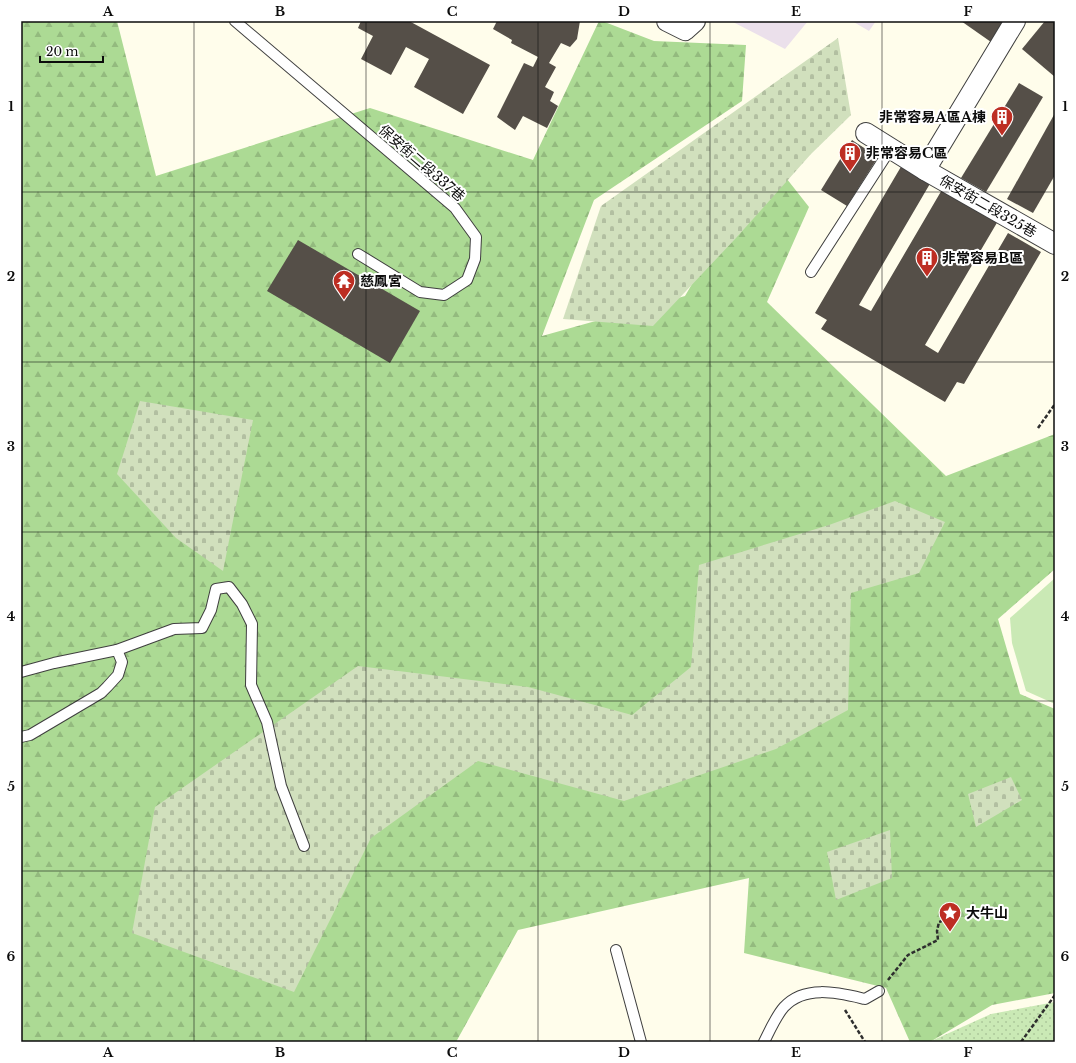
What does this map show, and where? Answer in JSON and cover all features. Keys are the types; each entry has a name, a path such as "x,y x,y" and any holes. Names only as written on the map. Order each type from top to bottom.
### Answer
{"street":[{"path":"667,21 685,30 695,21"},
{"name":"保安街二段325巷","path":"1015,21 925,170 1055,244"},
{"path":"866,133 925,170"}],"lane":[{"name":"保安街二段337巷","path":"234,21 455,208 476,237 476,259 467,280 444,295 420,292 358,254"},
{"path":"811,272 891,148"},
{"path":"21,672 54,663 117,650 174,630 202,628 211,610 216,589 229,587 242,604 252,624 251,685 267,722 281,786 304,846"},
{"path":"21,738 30,735 101,693 118,675 122,662 117,650"},
{"path":"616,950 641,1042"},
{"path":"764,1042 784,1006 797,997 813,993 832,992 865,999 879,991"}],"path":[{"path":"1038,428 1055,404"},
{"path":"879,991 908,955 938,940 937,931 939,922 945,920"},
{"path":"832,992 852,1019 865,1042"},
{"path":"1021,1042 1055,996"}],"shaded area":[{"path":"731,21 808,21 785,49"},
{"path":"852,21 876,21 869,31"}],"green space":[{"path":"21,21 117,21 156,176 370,108 533,160 599,21 654,41 746,45 742,101 594,200 542,336 685,296 768,155 809,207 767,302 946,476 1055,434 1055,569 998,619 1020,694 1055,709 1055,993 992,1005 930,1042 910,1042 886,988 744,953 749,878 518,930 456,1042 21,1042"},
{"path":"838,38 851,115 811,154 736,238 653,326 563,319 601,206"},
{"path":"140,401 253,420 223,571 176,538 117,474"},
{"path":"895,501 945,522 919,573 851,593 848,710 776,749 624,801 478,761 371,838 294,992 132,933 155,807 358,666 528,687 632,715 691,667 699,565 829,525"},
{"path":"1055,578 1055,704 1026,691 1012,643 1010,618"},
{"path":"1011,777 1022,800 976,827 968,794"},
{"path":"890,830 892,878 836,900 827,852"},
{"path":"1055,1002 1055,1042 929,1042 991,1014"}],"building":[{"path":"361,21 409,21 490,65 463,114 414,87 429,59 406,47 391,75 361,59 373,36 358,28"},
{"path":"497,21 580,21 577,39 570,47 561,43 549,63 556,67 545,87 554,92 550,101 558,106 547,128 523,116 515,130 497,117 524,63 533,67 538,57 511,43 512,40 493,29"},
{"path":"961,21 1004,21 991,42"},
{"path":"1045,21 1055,21 1055,77 1022,49"},
{"name":"非常容易A區A棟","path":"1019,83 1043,97 986,192 961,178"},
{"path":"1055,113 1055,175 1033,213 1007,199"},
{"name":"非常容易C區","path":"852,140 878,157 847,206 821,190"},
{"name":"非常容易B區","path":"902,165 931,182 859,305 871,311 943,188 998,221 925,345 938,353 1008,233 1041,252 964,384 957,382 945,402 821,329 827,320 815,313"},
{"name":"慈鳳宮","path":"298,240 420,311 390,363 267,291"}],"place":[{"name":"非常容易A區A棟","path":"1002,136"},
{"name":"非常容易C區","path":"850,172"},
{"name":"非常容易B區","path":"927,278"},
{"name":"慈鳳宮","path":"344,300"},
{"name":"大牛山","path":"950,932"}]}
